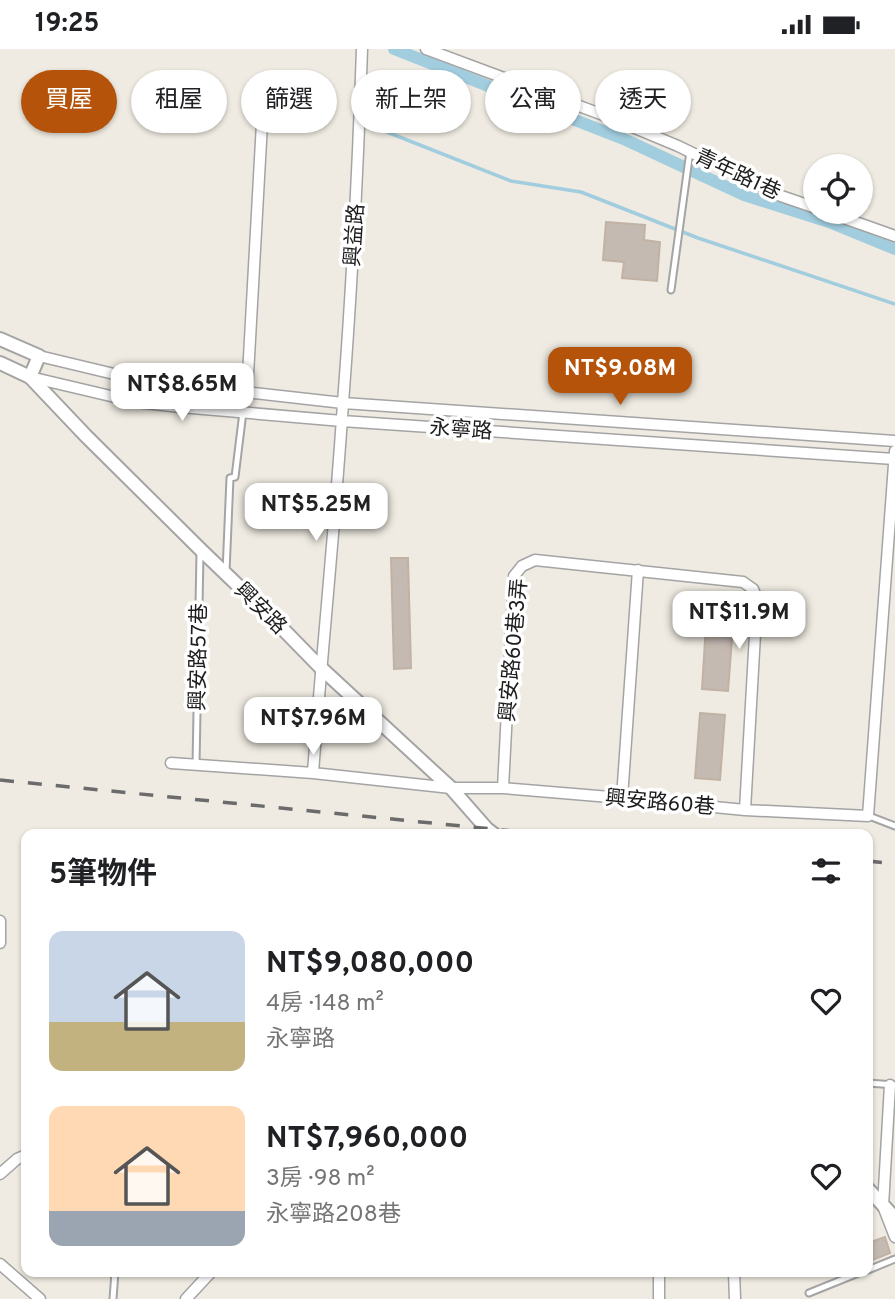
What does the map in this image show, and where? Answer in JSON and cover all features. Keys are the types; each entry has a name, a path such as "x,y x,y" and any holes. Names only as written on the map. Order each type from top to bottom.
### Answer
{"street":[{"name":"興益路","path":"313,773 342,421 359,144 362,49"},
{"name":"青年路1巷","path":"426,49 606,116 690,151 780,196 803,204"},
{"path":"247,393 261,133"},
{"path":"861,224 895,236"},
{"path":"0,339 38,356 30,377"},
{"name":"永寧路","path":"38,356 139,380 343,403 895,441"},
{"name":"興安路","path":"0,363 30,377 95,445 321,668 451,788 487,829"},
{"name":"永寧路","path":"30,377 136,402 342,421 895,455"},
{"path":"868,815 895,455"},
{"name":"興安路60巷3弄","path":"503,788 514,576 522,566 535,560 638,569 743,582 753,589 757,599 745,810"},
{"path":"622,798 638,569"},
{"name":"興安路60巷","path":"171,763 313,773 451,788 503,788 745,810 868,815"},
{"path":"0,921 0,943"},
{"path":"892,1085 883,1206 895,1237"},
{"path":"0,1174 21,1157"},
{"path":"873,1195 895,1218"},
{"path":"0,1264 40,1299"},
{"path":"186,1299 206,1277"},
{"path":"659,1277 659,1299"},
{"path":"734,1277 735,1299"}],"lane":[{"path":"671,290 690,151"},
{"path":"226,573 230,478 235,477 243,412"},
{"name":"興安路57巷","path":"196,765 201,550"},
{"path":"868,815 895,826"},
{"path":"873,1083 892,1085"},
{"path":"873,1268 895,1259"},
{"path":"113,1299 115,1277"},
{"path":"809,1293 849,1277"}],"building":[{"path":"606,222 645,225 644,240 660,242 657,281 622,278 624,262 603,260"},
{"path":"391,558 408,558 411,668 394,669"},
{"path":"706,624 733,626 728,691 702,689"},
{"path":"700,713 725,715 720,780 695,778"},
{"path":"885,1237 890,1253 873,1260 873,1241"}],"waterway":[{"path":"394,49 626,140 744,195 829,222 895,249"},
{"path":"390,133 511,181 581,192 698,238 895,304"}],"railway":[{"path":"0,780 492,829"},
{"path":"873,862 895,864"}]}
